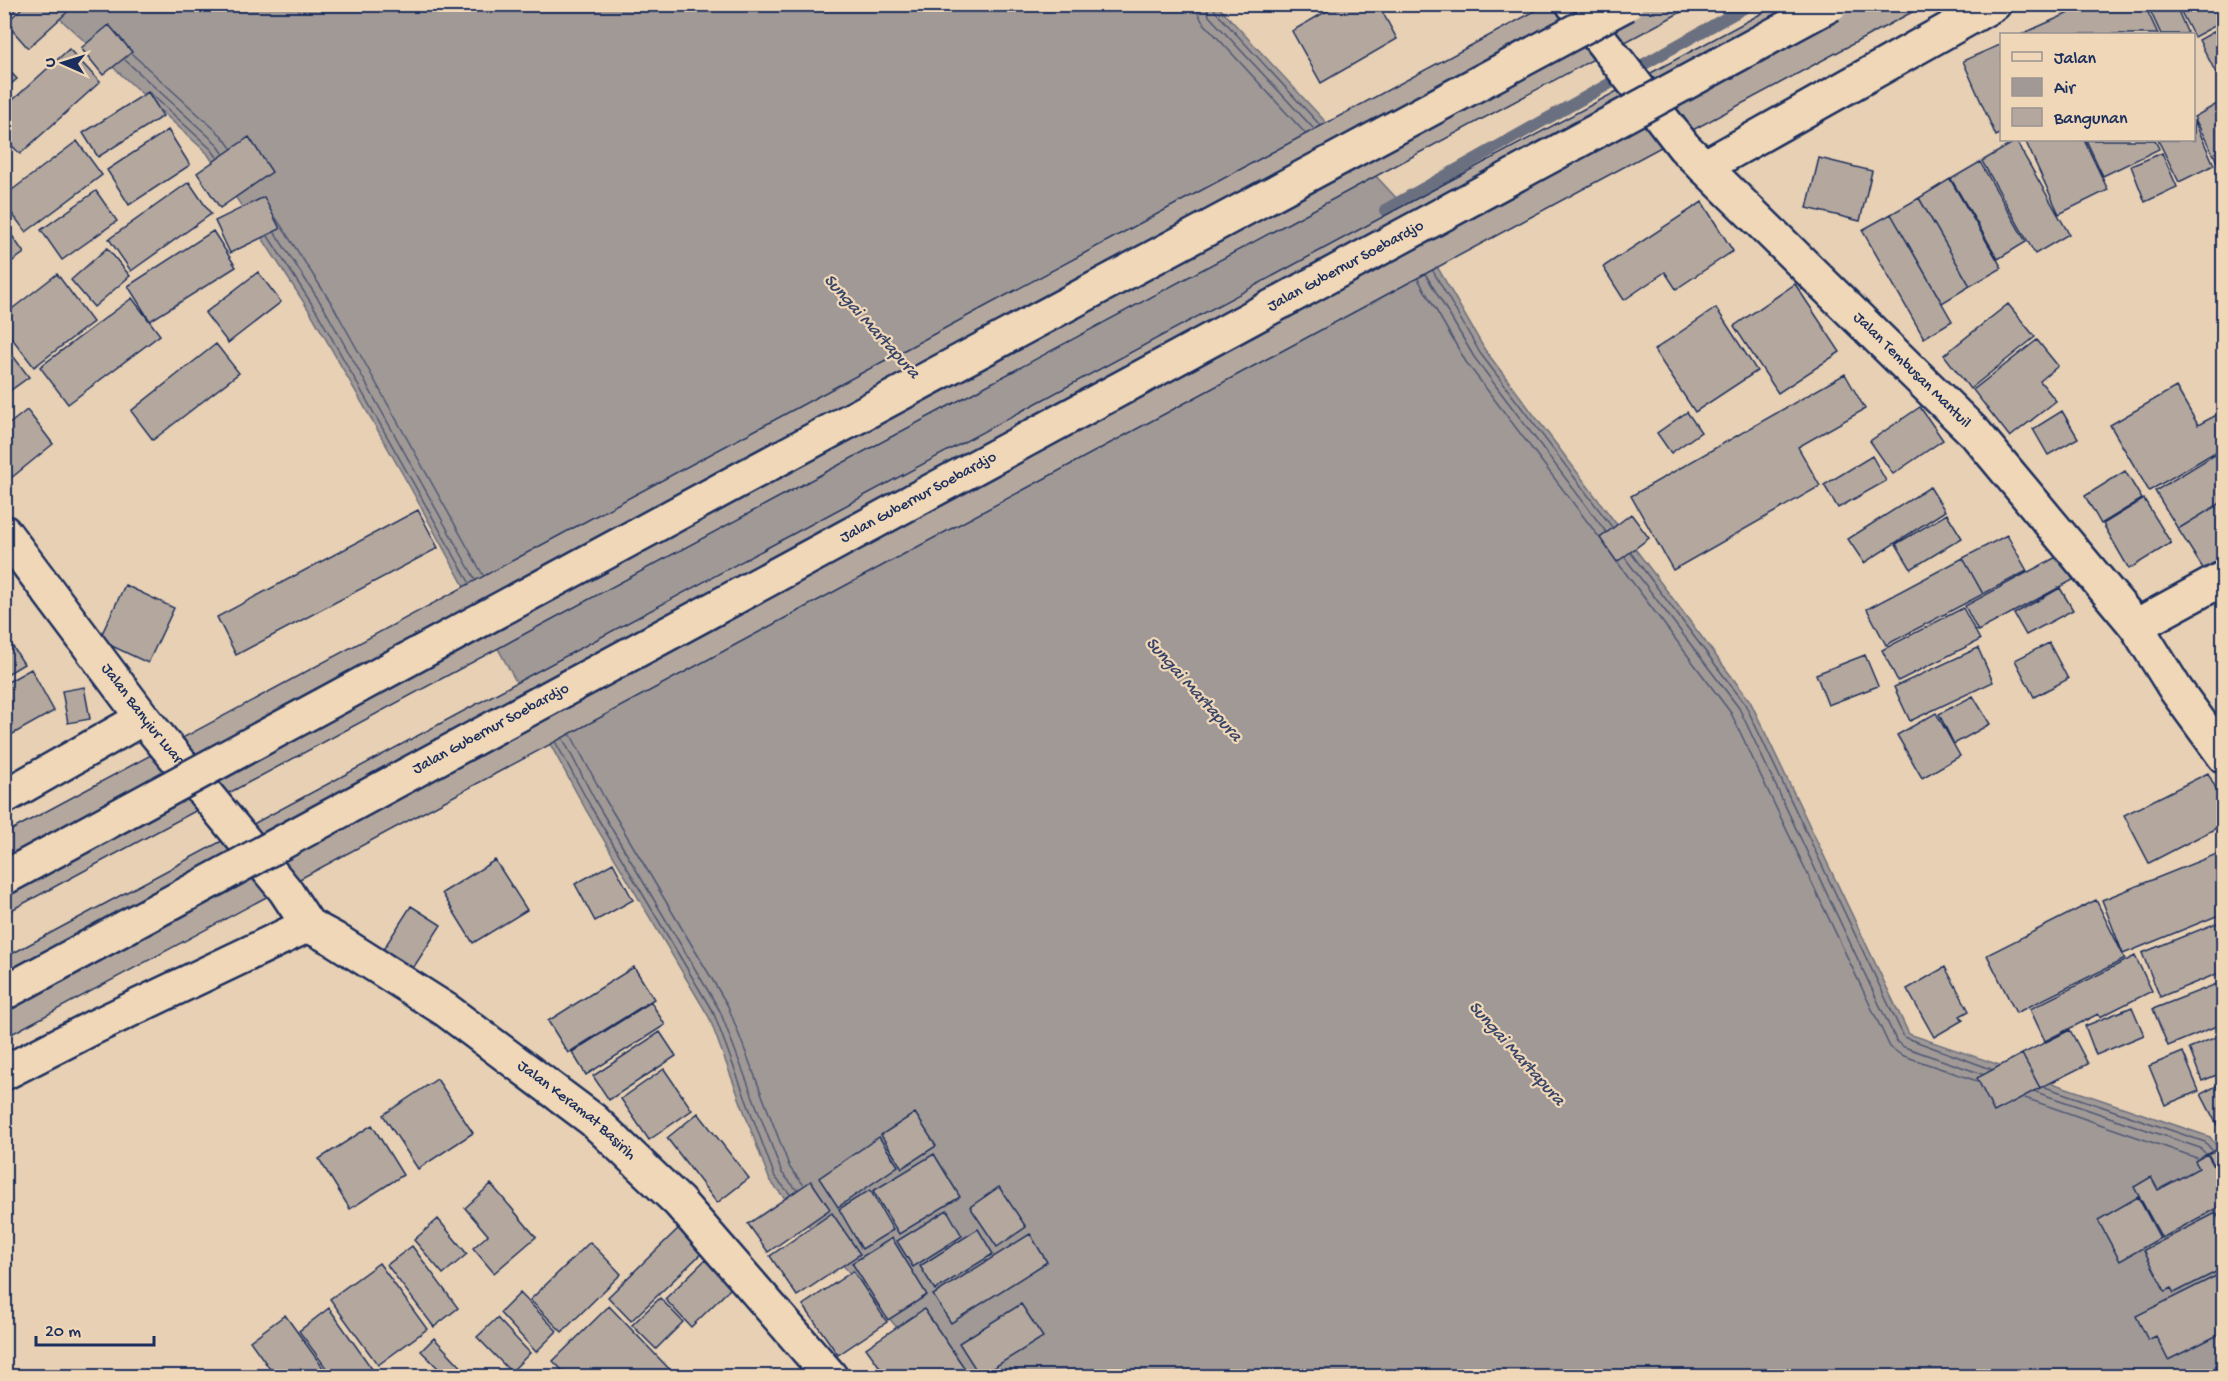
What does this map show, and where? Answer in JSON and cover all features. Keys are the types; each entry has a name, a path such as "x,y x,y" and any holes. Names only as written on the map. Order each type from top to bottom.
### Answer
{"main road":[{"name":"Jalan Tembusan Mantuil","path":"1573,4 1684,147 1977,434 2136,626 2176,690 2223,756"},
{"path":"4,878 1626,4"},
{"name":"Jalan Gubernur Soebardjo","path":"4,993 1831,4"},
{"path":"1704,167 1994,4"},
{"name":"Jalan Banyiur Luar","path":"4,532 143,718 285,890"},
{"path":"2136,626 2223,578"},
{"path":"4,797 143,718"},
{"name":"Jalan Keramat Basirih","path":"285,890 308,925 446,1010 593,1120 679,1202 830,1377"},
{"path":"4,1073 92,1028 308,925"}],"water":[{"name":"Sungai Martapura","path":"45,5 1217,5 1400,202 1485,350 1750,701 1909,1034 2210,1137 2223,1155 2223,1376 939,1376 770,1181 709,1017 586,810 410,487 312,315 207,153"}],"building":[{"path":"4,4 21,4 5,19"},
{"path":"26,4 76,4 28,48 6,23"},
{"path":"1339,4 1378,4 1397,39 1321,83 1292,31"},
{"path":"1548,4 1696,4 4,914 4,834"},
{"path":"1779,4 1927,4 4,1038 4,958"},
{"path":"2089,4 2144,4 2158,33 2024,33"},
{"path":"2147,4 2175,4 2188,33 2161,33"},
{"path":"2177,4 2224,4 2224,21 2195,36 2195,33 2192,33"},
{"path":"109,25 132,52 103,75 81,48"},
{"path":"2224,26 2224,71 2217,75 2199,40"},
{"path":"2000,45 2000,134 1996,136 1963,61"},
{"path":"69,49 100,82 20,154 4,137 4,108"},
{"path":"4,65 17,79 4,90"},
{"path":"148,92 163,116 98,157 83,133"},
{"path":"2224,100 2224,175 2195,119 2195,116"},
{"path":"2195,122 2214,165 2179,182 2158,141 2195,141"},
{"path":"168,130 190,165 129,205 107,170"},
{"path":"249,137 272,172 220,208 197,173"},
{"path":"77,141 102,175 26,232 4,203 4,196"},
{"path":"2016,141 2069,234 2035,254 1982,161"},
{"path":"2025,141 2084,141 2108,190 2059,214"},
{"path":"2086,141 2155,141 2159,149 2103,176"},
{"path":"2162,153 2177,187 2145,202 2131,166"},
{"path":"1819,158 1872,171 1860,221 1807,208"},
{"path":"1980,162 2026,242 1998,259 1951,179"},
{"path":"1950,179 2002,268 1970,286 1919,198"},
{"path":"189,182 211,214 131,271 109,239"},
{"path":"96,191 117,221 62,260 41,230"},
{"path":"264,197 280,229 230,253 215,221"},
{"path":"1919,198 1970,286 1942,303 1891,214"},
{"path":"1702,202 1733,251 1676,289 1665,272 1624,300 1603,267"},
{"path":"1891,214 1952,321 1924,338 1862,230"},
{"path":"4,224 24,253 4,267"},
{"path":"213,231 236,267 150,321 128,286"},
{"path":"107,248 130,276 94,307 71,280"},
{"path":"258,272 281,302 228,343 205,313"},
{"path":"57,274 93,322 34,367 4,328 4,315"},
{"path":"1795,284 1840,352 1778,393 1734,326"},
{"path":"132,298 160,335 68,404 40,367"},
{"path":"2008,304 2035,337 1970,389 1944,355"},
{"path":"1716,308 1757,371 1695,412 1654,350"},
{"path":"2037,340 2058,366 2040,381 2056,401 2010,437 1973,390"},
{"path":"4,344 29,377 4,395"},
{"path":"216,344 239,373 153,440 131,411"},
{"path":"1845,374 1865,409 1798,447 1820,486 1673,570 1631,496"},
{"path":"2176,387 2198,425 2224,411 2224,447 2149,491 2110,425"},
{"path":"1920,407 1943,440 1893,474 1870,441"},
{"path":"27,410 53,444 5,483 4,428"},
{"path":"2062,411 2078,438 2048,455 2033,429"},
{"path":"1687,412 1701,432 1671,453 1657,433"},
{"path":"2224,449 2224,501 2178,529 2155,491"},
{"path":"1872,456 1886,481 1838,508 1824,485"},
{"path":"2125,471 2142,499 2101,524 2085,496"},
{"path":"1930,487 1945,511 1864,563 1848,539"},
{"path":"2144,499 2171,543 2129,569 2103,524"},
{"path":"2224,501 2224,558 2204,570 2178,529"},
{"path":"418,510 438,548 236,655 217,617"},
{"path":"1631,514 1649,538 1617,562 1600,538"},
{"path":"1947,514 1962,538 1911,569 1896,544"},
{"path":"2007,535 2027,571 1983,594 1963,558"},
{"path":"2060,555 2073,580 1978,631 1965,606"},
{"path":"1963,558 1983,594 1886,645 1867,609"},
{"path":"125,585 174,608 148,663 99,640"},
{"path":"2060,588 2073,610 2026,635 2014,614"},
{"path":"1963,608 1980,640 1898,681 1882,650"},
{"path":"4,633 24,664 4,676"},
{"path":"2049,643 2068,679 2034,697 2015,660"},
{"path":"1978,648 1993,682 1910,721 1894,687"},
{"path":"1865,655 1878,686 1828,705 1816,674"},
{"path":"31,669 54,711 4,739 4,684"},
{"path":"84,687 90,719 68,723 62,691"},
{"path":"1973,696 1990,724 1954,744 1939,714"},
{"path":"1936,713 1960,756 1922,778 1897,735"},
{"path":"2208,773 2224,804 2224,824 2149,863 2124,815"},
{"path":"2224,851 2224,913 2123,954 2102,900"},
{"path":"495,860 527,910 473,943 442,893"},
{"path":"613,863 633,900 595,921 575,884"},
{"path":"2096,900 2125,959 2016,1013 1987,955"},
{"path":"411,906 441,925 408,976 379,956"},
{"path":"2224,920 2224,971 2160,997 2142,953"},
{"path":"2135,956 2152,991 2100,1017 2098,1014 2045,1041 2030,1009"},
{"path":"634,967 654,999 568,1053 548,1021"},
{"path":"1945,967 1969,1011 1960,1016 1963,1020 1934,1037 1907,989"},
{"path":"2224,981 2224,1023 2168,1046 2153,1009"},
{"path":"651,1002 665,1025 586,1075 572,1052"},
{"path":"2132,1007 2144,1035 2096,1055 2085,1026"},
{"path":"2070,1030 2088,1064 2040,1088 2022,1054"},
{"path":"660,1032 676,1056 609,1100 593,1076"},
{"path":"2224,1034 2224,1072 2202,1081 2189,1048"},
{"path":"2183,1052 2199,1091 2165,1105 2149,1066"},
{"path":"2022,1054 2040,1088 1994,1112 1977,1078"},
{"path":"664,1069 692,1110 649,1140 621,1099"},
{"path":"437,1079 473,1133 418,1169 383,1115"},
{"path":"2224,1082 2224,1122 2217,1125 2201,1094"},
{"path":"698,1113 749,1178 717,1203 667,1138"},
{"path":"915,1113 936,1146 902,1168 881,1135"},
{"path":"372,1125 403,1175 350,1209 319,1159"},
{"path":"879,1137 898,1166 838,1207 819,1178"},
{"path":"2224,1146 2224,1182 2208,1154"},
{"path":"934,1154 960,1197 899,1234 873,1191"},
{"path":"2207,1154 2224,1184 2224,1204 2162,1238 2134,1187 2151,1177 2158,1190 2199,1168 2195,1161"},
{"path":"811,1181 830,1209 768,1252 748,1224"},
{"path":"491,1184 536,1237 494,1273 473,1248 488,1235 465,1208"},
{"path":"999,1187 1026,1227 997,1247 970,1207"},
{"path":"870,1190 893,1230 862,1249 839,1209"},
{"path":"2138,1197 2160,1238 2120,1261 2098,1220"},
{"path":"947,1210 962,1236 913,1267 897,1241"},
{"path":"832,1213 860,1254 797,1296 770,1256"},
{"path":"2216,1213 2224,1228 2224,1268 2174,1293 2171,1288 2165,1291 2144,1250"},
{"path":"438,1219 467,1254 443,1274 414,1240"},
{"path":"683,1224 707,1248 631,1321 608,1297"},
{"path":"978,1229 993,1254 935,1290 920,1266"},
{"path":"1030,1234 1047,1262 951,1323 933,1295"},
{"path":"892,1238 927,1295 888,1320 852,1263"},
{"path":"590,1242 621,1274 562,1332 530,1300"},
{"path":"412,1246 458,1308 434,1327 387,1265"},
{"path":"705,1260 731,1288 691,1327 665,1299"},
{"path":"379,1263 427,1329 378,1365 330,1299"},
{"path":"853,1271 887,1322 838,1355 803,1305"},
{"path":"2224,1272 2224,1332 2168,1360 2156,1336 2148,1340 2136,1316"},
{"path":"520,1293 557,1331 536,1352 500,1313"},
{"path":"660,1298 683,1322 656,1349 632,1325"},
{"path":"1021,1304 1043,1337 980,1376 959,1343"},
{"path":"609,1306 676,1376 568,1376 553,1361"},
{"path":"329,1308 377,1376 332,1376 299,1331"},
{"path":"924,1309 970,1376 886,1376 866,1348"},
{"path":"285,1315 329,1376 275,1376 250,1341"},
{"path":"497,1318 530,1353 511,1372 477,1337"},
{"path":"434,1338 468,1374 466,1376 446,1376 421,1351"}],"waterway":[{"path":"1385,210 1751,4"}]}
